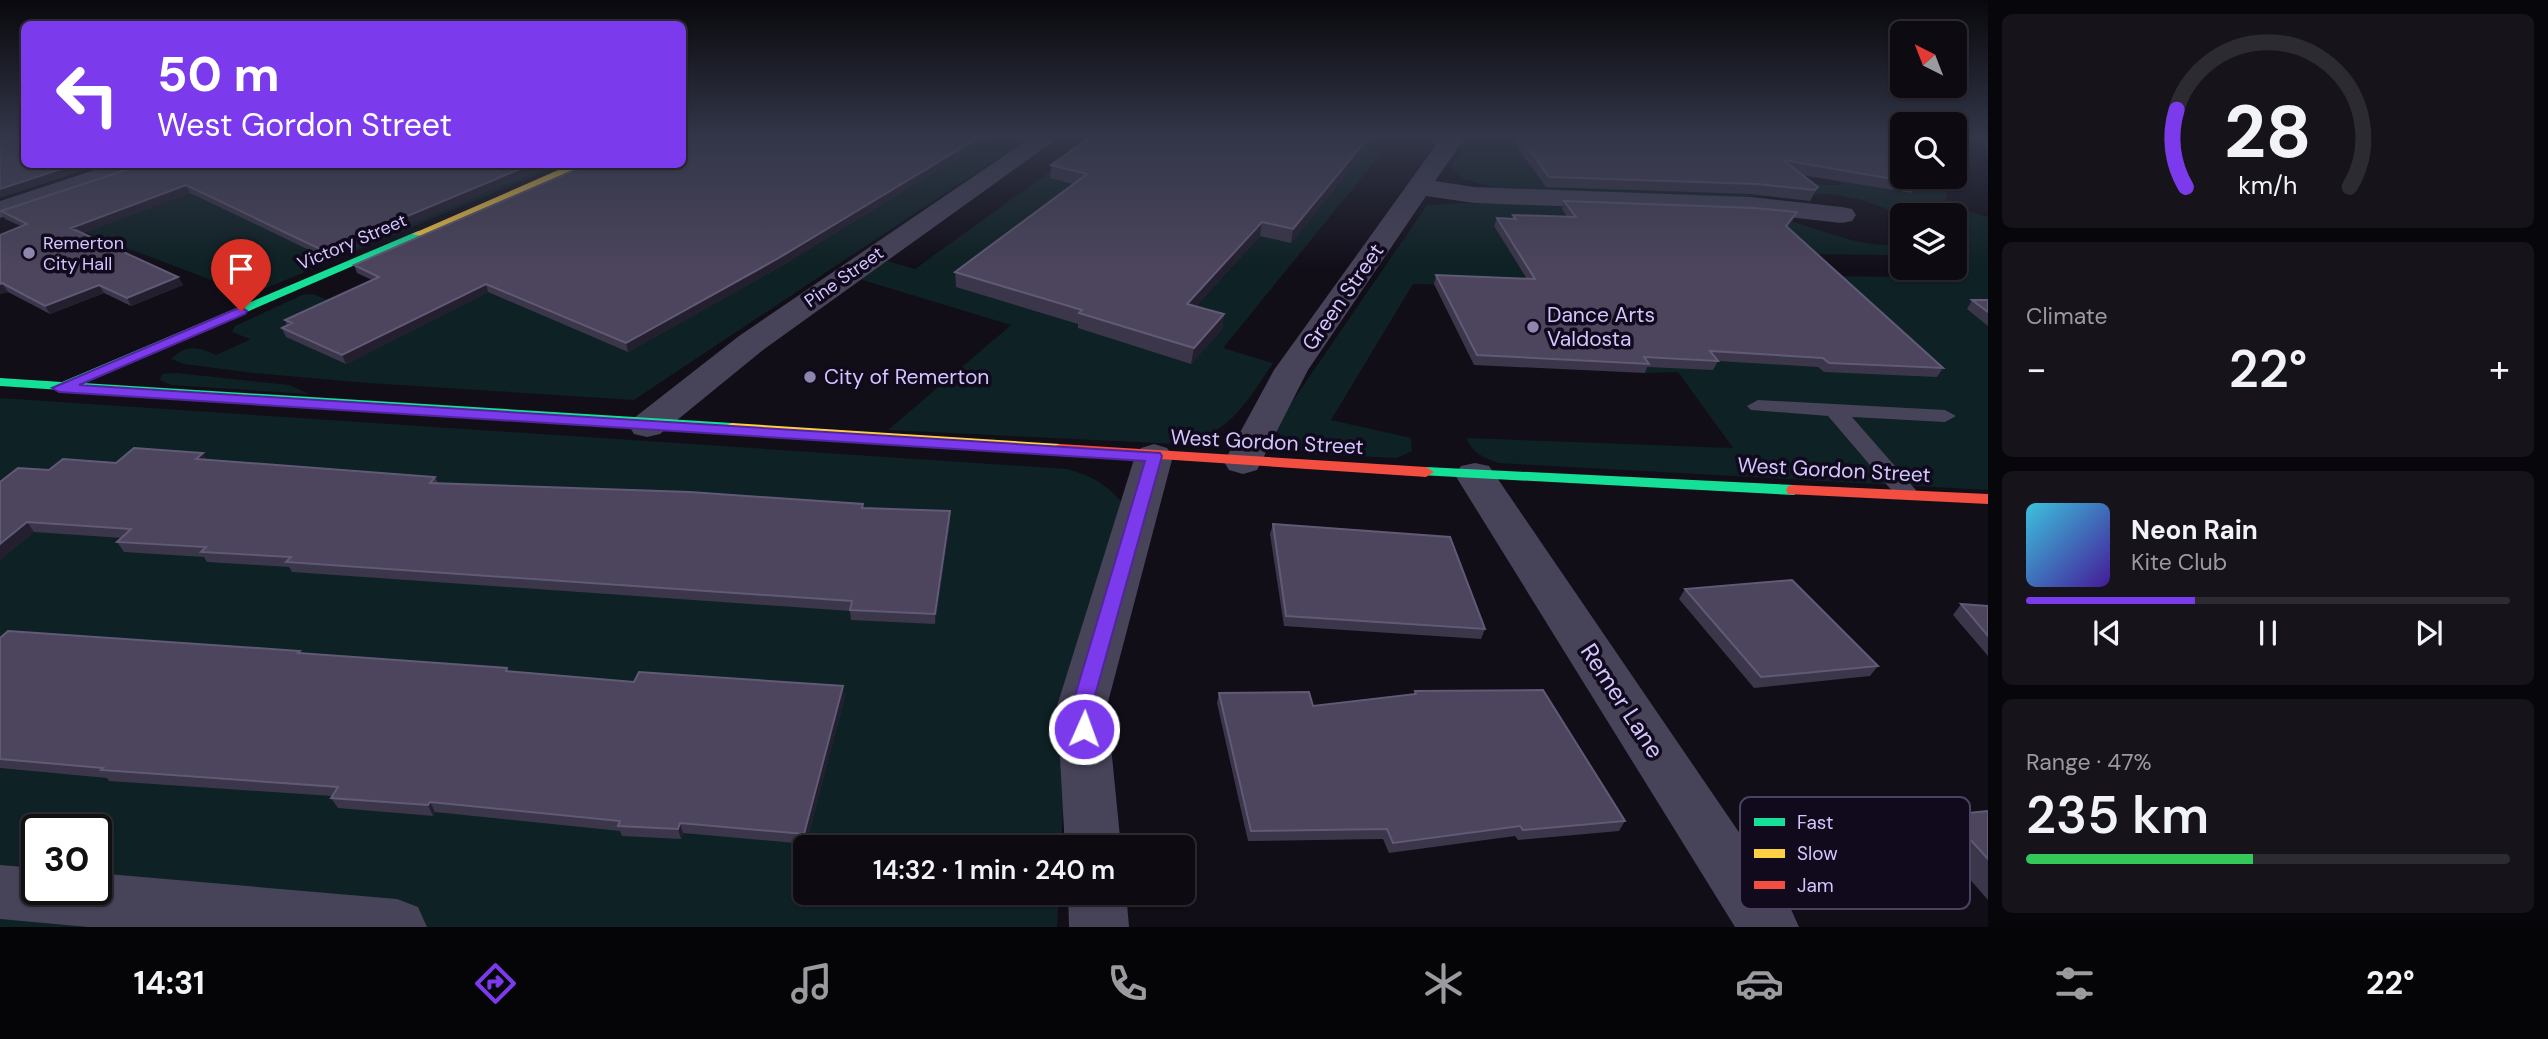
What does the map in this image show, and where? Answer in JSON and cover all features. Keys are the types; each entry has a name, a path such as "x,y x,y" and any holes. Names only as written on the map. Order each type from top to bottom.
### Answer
{"street":[{"path":"0,210 87,181"},
{"name":"Victory Street","path":"59,388 542,181"},
{"name":"Pine Street","path":"647,426 751,343 984,181"},
{"name":"Green Street","path":"1243,462 1291,370 1424,181"},
{"path":"1420,187 1474,195 1751,205 1842,215"},
{"name":"West Gordon Street","path":"0,383 1243,462 1988,499"},
{"path":"1092,835 1082,706 1154,456"},
{"name":"Remer Lane","path":"1475,475 1740,882"},
{"path":"0,891 397,927"},
{"path":"1098,905 1099,927"},
{"name":"Remer Lane","path":"1757,909 1769,927"}],"lane":[{"path":"1758,406 1945,416"},
{"path":"1834,410 1907,494"}],"green space":[{"path":"110,181 521,181 250,295 25,209"},
{"path":"639,181 963,181 634,400 253,373 184,364 171,359 192,348 216,355 247,341 250,339 232,332 235,326 302,295 313,294 335,303"},
{"path":"1036,181 1359,181 1223,348 1273,363 1254,391 1234,416 1222,426 1194,440 1177,444 888,430 1011,325 859,279 887,261 915,269"},
{"path":"1472,181 1804,181 1842,185 1837,181 1864,181 1872,183 1874,187 1910,193 1909,189 1947,189 1946,203 1890,203 1890,210 1862,200 1832,194 1741,197 1497,188"},
{"path":"1465,203 1609,206 1752,213 1847,239 1890,245 1890,256 1798,254 1805,261 1796,261 1813,276 1967,280 1967,211 1988,217 1988,490 1498,463 1479,454 1467,438 1733,448 1678,372 1645,373 1581,289 1413,284 1331,420 1411,438 1412,451 1397,458 1309,454 1290,446 1277,432 1281,418 1427,205","holes":["1512,224 1542,225 1571,266 1518,264 1495,227 1513,227","1557,225 1592,225 1595,230 1613,231 1641,268 1586,266","1651,229 1682,230 1718,270 1667,268 1636,232 1653,232","1693,229 1729,230 1734,235 1750,236 1787,272 1732,271"]},
{"path":"177,373 289,385 309,394 171,385 160,380 162,374"},
{"path":"0,398 1067,469 1099,482 1125,506 1065,775 1062,835 793,835 793,905 1058,905 1057,927 0,927"}],"building":[{"path":"0,181 24,181 0,189"},
{"path":"91,181 491,181 324,251 186,185 71,228 178,277 127,298 99,285 45,306 0,284 0,235 27,224 1,211"},
{"path":"549,181 906,181 777,259 626,343 486,284 342,355 282,328 292,323 285,320 379,277 354,265"},
{"path":"1077,181 1332,181 1293,229 1262,222 1187,304 1224,314 1194,348 1079,313 1082,310 955,272"},
{"path":"1675,181 1811,181 1818,187 1815,190 1756,184"},
{"path":"1564,201 1797,212 1786,226 1943,368 1829,363 1823,358 1710,351 1718,361 1644,357 1649,364 1477,355 1436,275 1535,279 1497,218 1516,219 1513,215 1576,217"},
{"path":"1972,300 1988,300 1988,312"},
{"path":"134,448 203,453 196,459 435,477 430,483 690,492 863,504 862,508 950,511 935,614 850,610 852,601 286,562 291,557 201,552 206,547 117,542 131,529 27,522 0,544 0,482 18,468 49,470 63,459 116,463"},
{"path":"1273,524 1450,537 1485,629 1286,616"},
{"path":"1792,580 1878,666 1761,677 1685,589"},
{"path":"1961,604 1988,606 1988,636"},
{"path":"8,631 300,651 298,653 507,668 506,671 634,682 639,672 843,686 804,834 680,823 678,829 618,826 620,821 430,802 428,805 331,798 338,787 101,770 103,768 0,759 0,638"},
{"path":"1543,690 1625,821 1523,830 1520,826 1393,843 1387,829 1251,831 1219,693 1309,692 1313,706 1416,694 1415,691"},
{"path":"1988,811 1988,859 1970,839 1970,813"}],"traffic: fast":[{"path":"68,384 418,234"},
{"path":"0,382 732,428"},
{"path":"1426,472 1794,490"}],"traffic: slow":[{"path":"418,234 542,181"},
{"path":"732,428 1060,449"}],"traffic: jam":[{"path":"1060,449 1426,472"},
{"path":"1794,490 1988,499"}],"place":[{"name":"Remerton City Hall","path":"29,253"},
{"name":"Dance Arts Valdosta","path":"1533,327"},
{"name":"City of Remerton","path":"810,377"}],"route":[{"path":"241,311 59,388 1154,456 1082,706 1084,729"}]}
